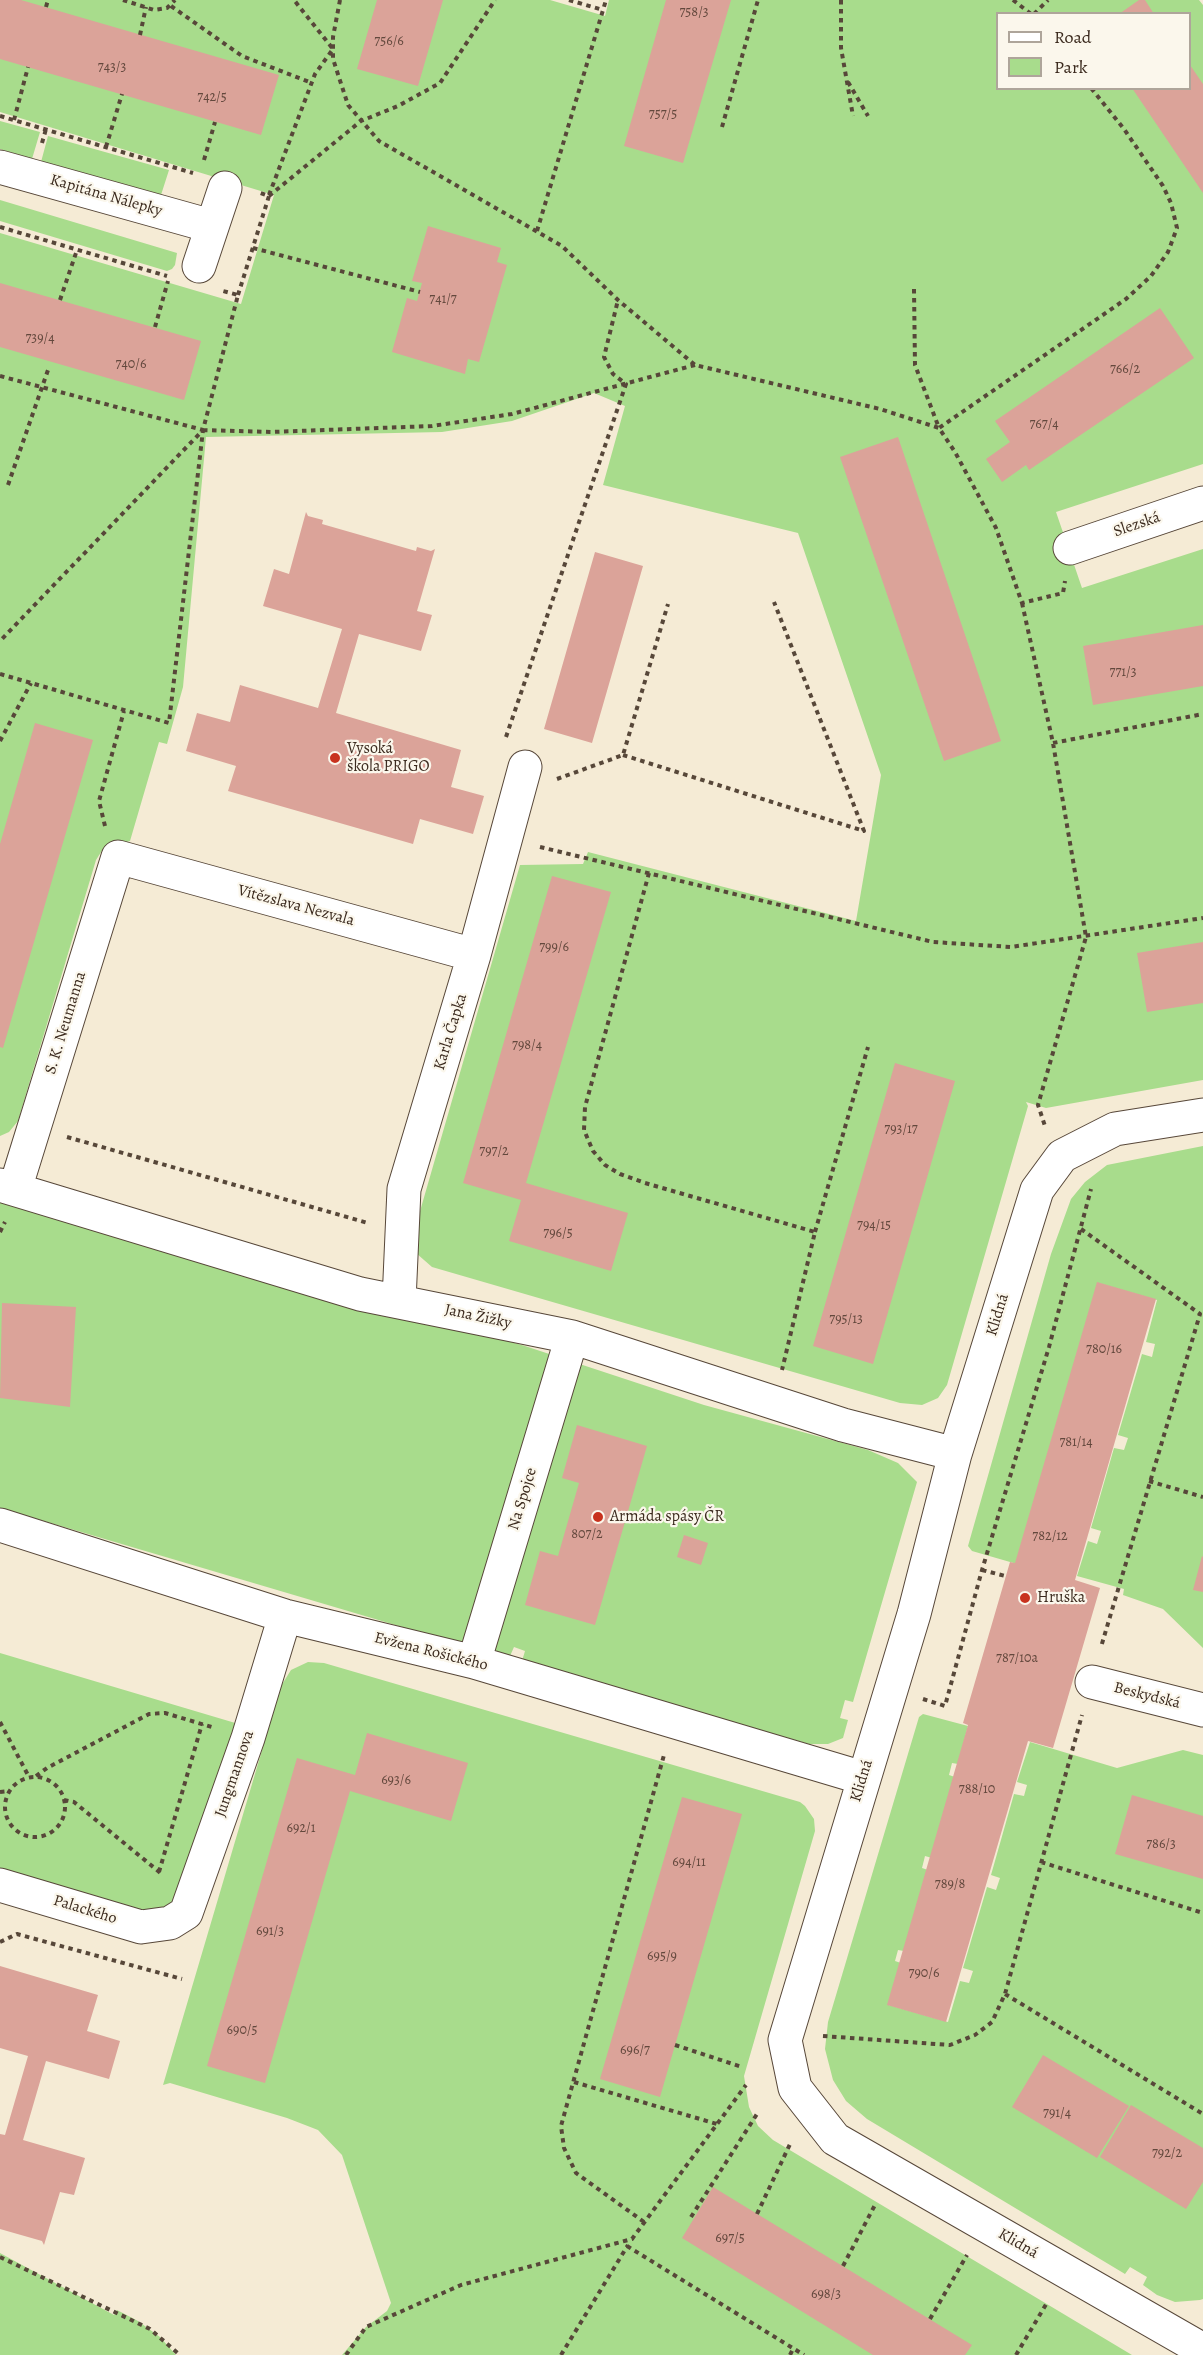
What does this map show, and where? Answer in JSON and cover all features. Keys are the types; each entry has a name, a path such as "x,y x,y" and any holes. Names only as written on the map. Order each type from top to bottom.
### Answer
{"street":[{"name":"Kapitána Nálepky","path":"0,167 211,226"},
{"path":"190,278 225,188"},
{"name":"Slezská","path":"1070,548 1203,502"},
{"name":"Karla Čapka","path":"399,1300 404,1189 474,955 538,774"},
{"name":"Vítězslava Nezvala","path":"118,857 474,955"},
{"name":"S. K. Neumanna","path":"8,1187 34,1127 118,857"},
{"name":"Klidná","path":"1203,1115 1115,1129 1062,1156 1037,1190 955,1454 914,1614 785,2040 795,2088 835,2139 1203,2350"},
{"name":"Jana Žižky","path":"8,1187 360,1294 399,1300 572,1337 843,1425 955,1454"},
{"name":"Na Spojce","path":"474,1662 572,1337"},
{"name":"Evžena Rošického","path":"0,1525 285,1616 474,1662 863,1778"},
{"name":"Jungmannova","path":"181,1911 248,1738 285,1616"},
{"name":"Beskydská","path":"1092,1682 1203,1710"},
{"name":"Palackého","path":"0,1885 141,1928 181,1911"}],"path":[{"path":"46,8 48,0"},
{"path":"123,0 154,10 171,6 175,0"},
{"path":"294,0 333,49"},
{"path":"340,0 333,59 348,105 379,141 437,177 562,246 618,300 695,365 880,409 939,428"},
{"path":"333,49 312,83 269,196 361,121 398,106 440,83 495,0"},
{"path":"569,0 603,10"},
{"path":"537,231 606,0"},
{"path":"722,128 758,0"},
{"path":"841,0 841,48 853,116"},
{"path":"1013,0 1030,12"},
{"path":"1035,12 1048,0"},
{"path":"171,6 242,56 312,83"},
{"path":"140,35 146,7"},
{"path":"14,120 28,67"},
{"path":"846,79 868,116"},
{"path":"939,428 1126,299 1151,276 1168,252 1177,228 1171,203 1163,186 1124,129 1093,90"},
{"path":"106,147 122,94"},
{"path":"202,164 216,122"},
{"path":"0,227 190,278 238,295 203,430 169,723 0,674"},
{"path":"253,248 420,292"},
{"path":"60,300 77,249"},
{"path":"155,327 190,278"},
{"path":"914,289 915,365 939,428 956,452 996,528 1022,603 1053,743 1086,937 1038,1105 1048,1134"},
{"path":"618,300 604,357 613,374 626,384"},
{"path":"0,376 203,430 271,432 432,426 512,414 695,365"},
{"path":"8,485 48,370"},
{"path":"626,384 504,741 538,774 623,755 864,831 774,602"},
{"path":"0,641 203,430"},
{"path":"1022,603 1063,593 1070,548"},
{"path":"623,755 668,604"},
{"path":"0,741 31,683"},
{"path":"1053,743 1203,714"},
{"path":"535,846 933,942 1011,947 1203,918"},
{"path":"649,873 585,1107 584,1130 593,1151 606,1165 645,1184 815,1232"},
{"path":"770,1370 781,1373 815,1232 868,1047"},
{"path":"34,1127 403,1233"},
{"path":"891,1689 945,1706 982,1570 1049,1347 1092,1189"},
{"path":"1149,1481 1203,1497"},
{"path":"982,1570 1005,1576"},
{"path":"36,1776 149,1714 165,1713 248,1738"},
{"path":"0,1722 29,1777"},
{"path":"159,1872 202,1724"},
{"path":"644,2222 576,2173 564,2148 561,2126 666,1747"},
{"path":"36,1776 49,1779 58,1787 64,1800 64,1815 58,1828 45,1836 33,1838 19,1833 10,1824 4,1810 10,1791 20,1781 36,1776"},
{"path":"0,1792 10,1791"},
{"path":"64,1800 74,1802 159,1872 181,1911"},
{"path":"1041,1862 1203,1913"},
{"path":"0,1942 17,1934 182,1979"},
{"path":"1005,1994 1203,2114"},
{"path":"819,2036 823,2025"},
{"path":"675,2044 742,2067"},
{"path":"574,2082 717,2124"},
{"path":"561,2355 627,2246 746,2085"},
{"path":"691,2217 757,2114"},
{"path":"757,2214 791,2142"},
{"path":"843,2266 881,2194"},
{"path":"346,2355 366,2327 461,2285 632,2239"},
{"path":"627,2246 804,2355"},
{"path":"930,2319 971,2248"},
{"path":"0,2258 150,2329 180,2355"},
{"path":"1016,2355 1052,2295"},
{"path":"789,2355 794,2349"}],"green space":[{"path":"0,0 550,0 605,16 609,0 1199,0 1203,5 1203,464 1056,512 1082,588 1203,549 1203,1080 1046,1108 1026,1102 1028,1106 947,1385 938,1398 922,1405 900,1403 432,1267 416,1253 414,1232 520,865 583,864 588,852 856,921 881,775 798,533 603,485 625,406 594,393 512,421 442,432 206,437 183,687 167,744 159,742 130,841 103,849 96,860 18,1121 9,1132 0,1136 0,233 241,304 274,195 0,112"},
{"path":"0,121 40,132 32,159 0,149"},
{"path":"48,136 169,170 161,195 41,162"},
{"path":"0,200 177,253 175,265 167,271 0,221"},
{"path":"1203,1146 1203,1648 1163,1609 1123,1595 1124,1589 1077,1576 1088,1541 1097,1544 1101,1531 1091,1528 1114,1448 1124,1450 1128,1438 1118,1435 1142,1354 1152,1357 1155,1344 1146,1342 1157,1300 1098,1283 1017,1564 972,1551 968,1546 1051,1254 1071,1199 1085,1182 1107,1165"},
{"path":"0,1196 525,1346 704,1405 868,1450 898,1463 917,1482 853,1702 845,1700 840,1718 848,1720 843,1738 828,1744 809,1744 522,1661 525,1651 514,1647 510,1656 446,1640 0,1508"},
{"path":"0,1653 242,1725 190,1890 161,1909 122,1911 0,1874"},
{"path":"308,1662 324,1663 800,1802 805,1806 814,1819 815,1831 744,2076 749,2107 758,2126 773,2140 1132,2355 342,2355 366,2327 387,2311 391,2303 342,2155 318,2130 287,2118 170,2083 163,2085 281,1686 291,1670"},
{"path":"923,1714 968,1726 958,1764 952,1763 949,1775 955,1777 932,1858 925,1856 922,1868 928,1870 904,1951 898,1950 895,1961 901,1963 889,2005 948,2022 960,1981 969,1983 973,1971 963,1968 987,1887 996,1890 1000,1878 991,1875 1014,1794 1024,1796 1027,1785 1017,1782 1030,1742 1117,1768 1183,1750 1203,1755 1203,2299 1175,2302 1157,2295 1143,2285 1147,2277 1130,2267 1125,2274 867,2119 846,2101 833,2080 825,2049 828,2022 919,1717"},
{"path":"0,2253 114,2315 117,2310 138,2321 160,2337 176,2355 0,2355"}],"building":[{"path":"0,0 21,0 279,75 261,135 0,59"},
{"path":"377,0 443,0 418,86 357,69"},
{"path":"666,0 731,0 683,163 624,146"},
{"path":"1139,0 1145,0 1153,12 1122,12"},
{"path":"1191,66 1203,84 1203,193 1133,90 1191,90"},
{"path":"428,226 501,248 497,262 507,265 479,362 468,359 465,374 392,352 407,298 417,301 422,283 412,281"},
{"path":"0,283 201,341 184,400 0,347"},
{"path":"1160,308 1194,358 1029,470 1026,465 1002,482 986,459 1010,442 995,421"},
{"path":"898,437 1001,741 944,761 840,457"},
{"name":"Vysoká škola PRIGO","path":"306,512 308,516 323,520 322,524 416,551 417,547 431,551 435,549 417,611 432,615 421,651 359,634 336,713 461,750 451,787 484,796 473,834 420,819 413,844 228,791 236,766 186,751 197,713 230,722 240,685 318,708 342,629 263,606 274,569 289,574"},
{"path":"595,552 643,566 592,743 544,729"},
{"path":"1203,625 1203,686 1093,705 1083,646"},
{"path":"35,723 93,740 3,1048 0,1047 0,844"},
{"path":"552,876 611,892 526,1183 628,1213 611,1271 509,1241 521,1200 463,1183"},
{"path":"1203,942 1203,1003 1147,1012 1137,953"},
{"path":"895,1063 955,1081 873,1364 813,1346"},
{"path":"1097,1282 1156,1299 1075,1580 1100,1588 1053,1748 1028,1741 946,2022 887,2005 968,1725 963,1723 1010,1562 1015,1563"},
{"path":"2,1303 76,1307 70,1407 0,1398"},
{"name":"Armáda spásy ČR","path":"577,1425 647,1446 595,1625 525,1605 540,1551 558,1556 579,1483 562,1478"},
{"path":"684,1535 708,1543 701,1565 677,1557"},
{"path":"1203,1557 1203,1592 1193,1590"},
{"path":"367,1733 468,1763 451,1821 350,1791 265,2083 207,2066 297,1758 355,1775"},
{"path":"1132,1795 1203,1816 1203,1879 1115,1854"},
{"path":"682,1797 742,1814 660,2097 600,2079"},
{"path":"0,1966 98,1995 87,2031 120,2041 109,2079 46,2061 23,2140 85,2158 74,2195 60,2192 44,2245 42,2241 0,2229 0,2134 5,2135 28,2056 0,2048"},
{"path":"1043,2055 1129,2106 1097,2158 1012,2107"},
{"path":"1131,2105 1203,2148 1203,2182 1186,2209 1100,2157"},
{"path":"713,2187 972,2345 965,2355 873,2355 682,2238"}],"place":[{"name":"Vysoká škola PRIGO","path":"335,758"},
{"name":"Armáda spásy ČR","path":"598,1517"},
{"name":"Hruška","path":"1025,1598"}]}
